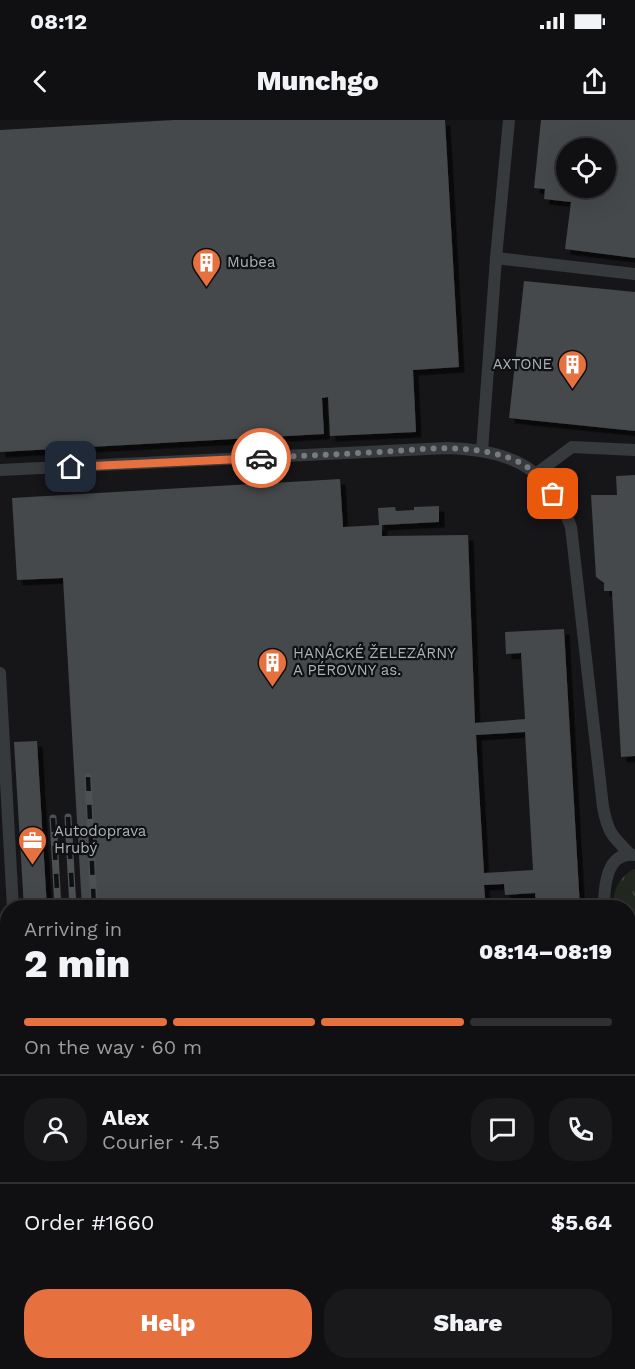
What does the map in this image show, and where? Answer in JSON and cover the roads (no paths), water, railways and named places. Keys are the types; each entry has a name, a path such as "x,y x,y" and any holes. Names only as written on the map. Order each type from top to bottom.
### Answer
{"lane":[{"path":"482,451 509,120"},
{"path":"496,258 635,274"},
{"path":"537,473 572,447 635,450"},
{"path":"0,470 447,448 482,451 514,460 537,473 558,500 571,527 603,807 610,832 633,854"},
{"path":"0,673 13,900"},
{"path":"603,900 604,883 617,858 633,854"}],"railway":[{"path":"88,777 94,900"},
{"path":"68,817 73,900"},
{"path":"53,818 58,900"}],"place":[{"name":"Mubea","path":"206,288"},
{"name":"AXTONE","path":"573,390"},
{"name":"HANÁCKÉ ŽELEZÁRNY A PÉROVNY as.","path":"272,688"},
{"name":"Autodoprava Hrubý","path":"33,866"}]}
